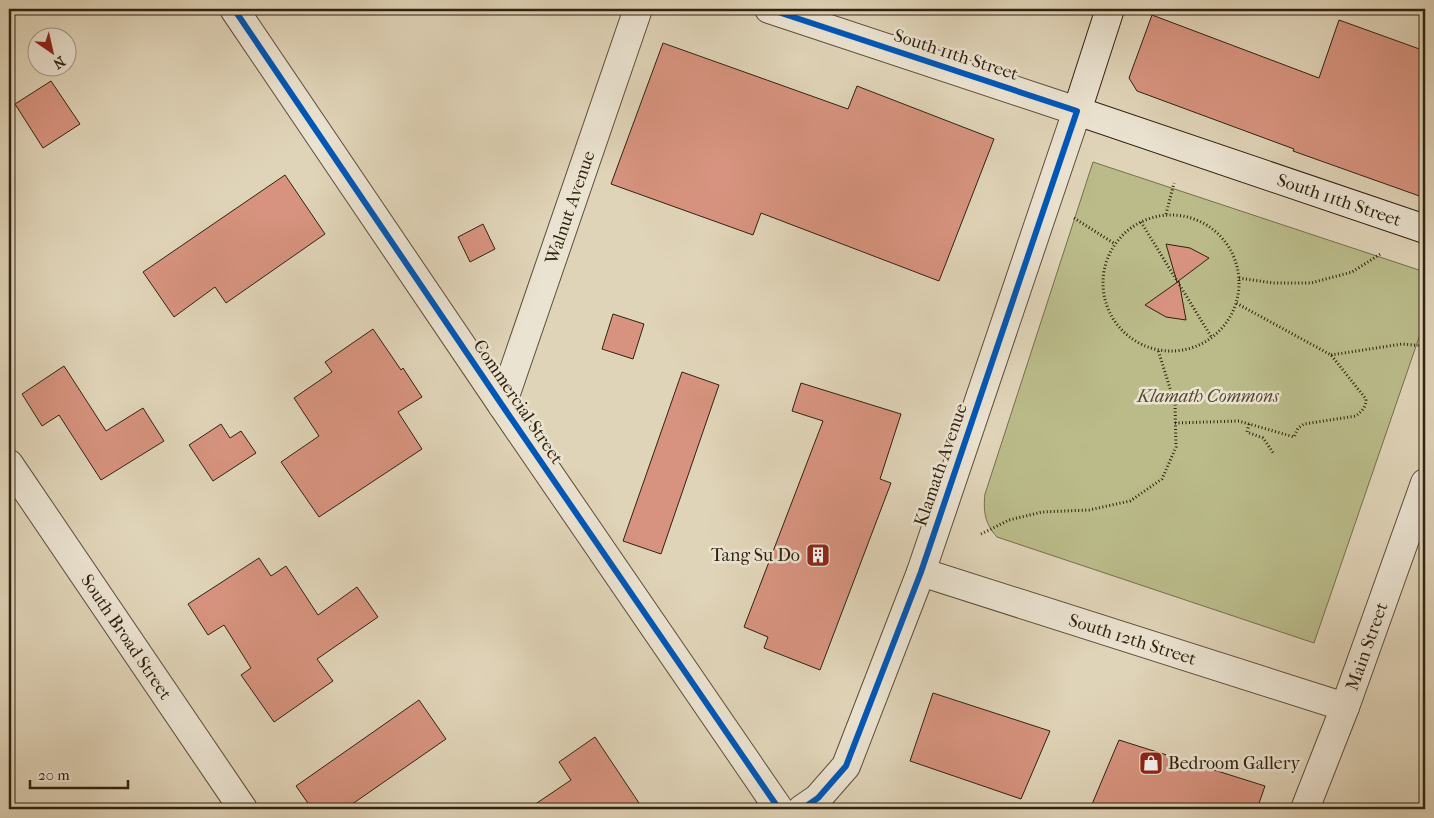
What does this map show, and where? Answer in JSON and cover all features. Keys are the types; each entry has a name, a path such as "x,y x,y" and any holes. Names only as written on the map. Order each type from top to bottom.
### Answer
{"street":[{"name":"Commercial Street","path":"234,9 779,809"},
{"name":"Walnut Avenue","path":"502,405 638,9"},
{"name":"South 11th Street","path":"769,9 1425,229"},
{"name":"Klamath Avenue","path":"802,809 818,798 846,766 921,572 1110,9"},
{"name":"South Broad Street","path":"9,464 243,809"},
{"name":"Main Street","path":"1305,809 1345,707 1425,483"},
{"name":"South 12th Street","path":"921,572 1345,707"}],"path":[{"path":"1166,214 1174,183"},
{"path":"1166,214 1184,215 1216,230 1228,244 1236,260 1239,278 1236,303 1223,328 1212,338 1193,348 1176,352 1158,350 1141,345 1126,335 1114,322 1106,306 1102,288 1103,270 1109,253 1118,238 1132,226 1166,214"},
{"path":"1074,218 1115,244"},
{"path":"1141,222 1212,338"},
{"path":"1239,278 1273,283 1311,283 1352,272 1382,253"},
{"path":"1175,423 1239,421 1294,437 1298,428 1304,424 1356,416 1366,405 1366,399 1330,355 1236,303"},
{"path":"1330,355 1402,344 1425,346"},
{"path":"980,534 1008,520 1042,512 1089,510 1130,501 1162,479 1176,447 1175,404 1158,350"},
{"path":"1249,424 1247,432 1263,438 1274,454"}],"green space":[{"name":"Klamath Commons","path":"1093,162 1425,272 1425,320 1314,643 997,537 987,522 984,506 985,494"}],"building":[{"path":"1152,15 1319,78 1339,20 1425,51 1425,198 1293,151 1294,149 1137,91 1129,78"},
{"path":"663,43 848,109 857,86 994,139 939,281 761,213 753,235 611,184"},
{"path":"51,81 80,124 43,148 15,104"},
{"path":"285,175 325,234 226,303 215,287 174,317 143,272"},
{"path":"483,224 495,249 470,262 458,237"},
{"path":"1166,244 1190,248 1209,258 1177,282"},
{"path":"1179,281 1186,320 1166,317 1145,305"},
{"path":"613,314 644,324 633,359 602,349"},
{"path":"373,329 401,370 403,368 422,397 398,412 422,449 319,517 281,462 319,436 294,398 332,372 325,362"},
{"path":"64,366 106,431 143,408 164,441 101,480 59,415 42,426 22,394"},
{"path":"682,372 719,385 661,554 623,541"},
{"name":"Tang Su Do","path":"801,383 901,414 880,479 891,483 820,670 764,648 768,637 744,627 823,421 792,411"},
{"path":"221,424 230,438 241,431 256,453 213,481 189,445"},
{"path":"259,558 271,576 286,566 318,615 357,587 378,617 317,659 333,681 274,722 241,675 251,668 224,625 208,635 188,604"},
{"path":"933,693 1050,731 1021,799 910,761"},
{"path":"419,700 446,739 345,809 312,809 296,786"},
{"path":"595,737 643,809 528,809 571,780 559,762"},
{"name":"Bedroom Gallery","path":"1119,740 1265,786 1257,809 1090,809"}],"cycle path":[{"path":"234,9 779,809"},
{"path":"769,9 1077,111 921,572 846,766 818,798 802,809"}],"place":[{"name":"Tang Su Do","path":"818,555"},
{"name":"Bedroom Gallery","path":"1151,763"}]}
